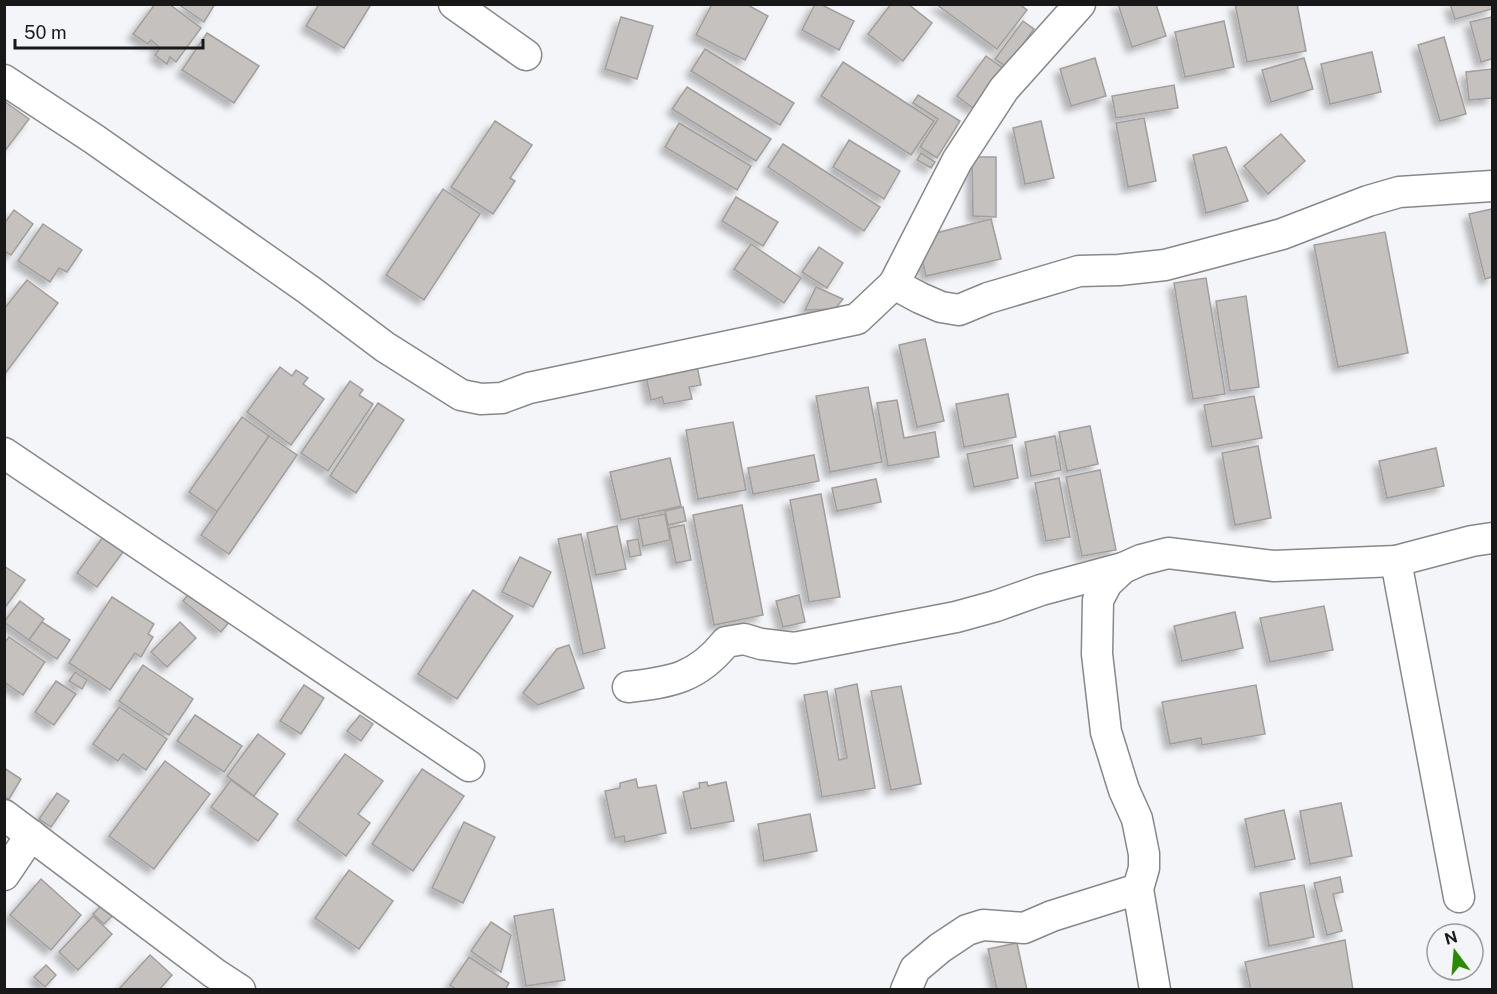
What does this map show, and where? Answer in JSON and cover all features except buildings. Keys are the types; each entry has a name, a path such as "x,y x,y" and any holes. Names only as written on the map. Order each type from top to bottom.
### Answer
{"street":[{"path":"454,4 526,55"},
{"path":"4,80 94,139 385,347 461,395 481,399 502,398 529,388 856,319 894,284 957,161 1004,89 1080,4"},
{"path":"894,284 941,307 959,310 988,298 1079,271 1165,265 1282,234 1368,201 1399,192 1492,186"},
{"path":"4,453 469,766"},
{"path":"628,687 668,683 688,674 717,654 726,642 744,639 761,644 794,648 956,617 1168,553 1274,566 1396,561 1492,538"},
{"path":"1396,561 1459,897"},
{"path":"1123,568 1107,583 1098,600 1097,654 1106,732 1124,790 1137,819 1144,854 1144,868 1138,889 1155,990"},
{"path":"4,815 214,973 240,990"},
{"path":"4,875 31,835"},
{"path":"906,990 915,969 940,948 967,930 983,925 1024,928 1052,916 1138,889"}]}
